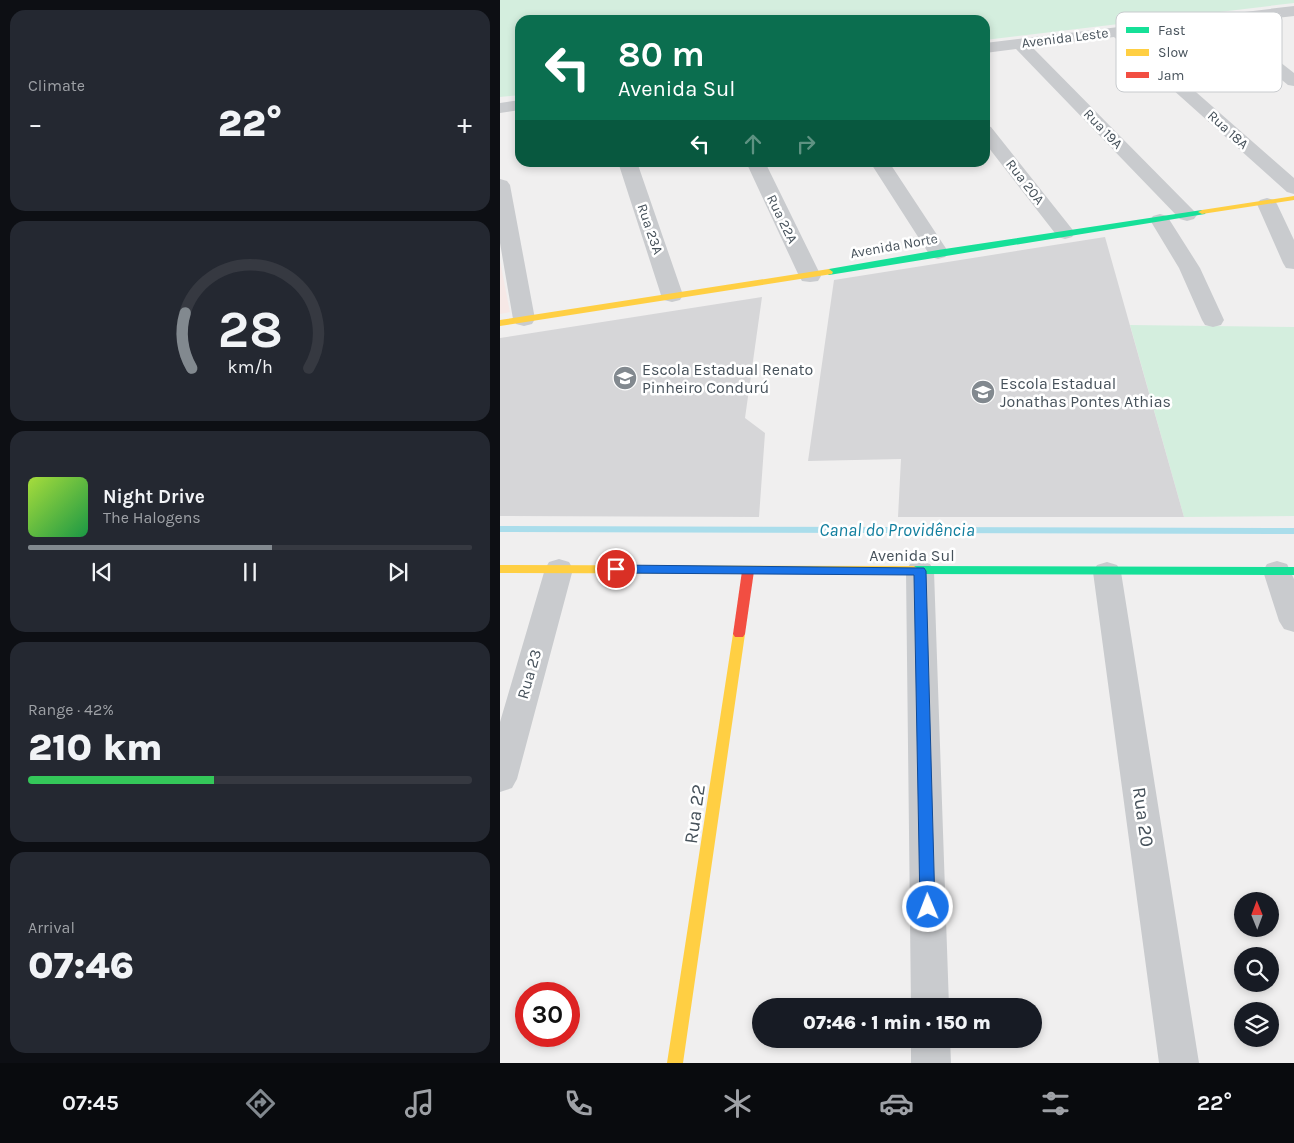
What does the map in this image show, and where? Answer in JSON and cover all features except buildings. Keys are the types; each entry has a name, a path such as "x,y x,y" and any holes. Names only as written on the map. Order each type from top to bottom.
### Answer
{"street":[{"name":"Avenida Leste","path":"990,47 1116,32"},
{"name":"Rua 19A","path":"1019,43 1187,215"},
{"path":"1282,72 1294,81"},
{"name":"Rua 18A","path":"1186,92 1294,188"},
{"path":"500,108 515,106"},
{"name":"Rua 20A","path":"990,137 1065,233"},
{"name":"Rua 23A","path":"629,167 672,295"},
{"name":"Rua 22A","path":"757,167 810,276"},
{"path":"882,167 938,253"},
{"path":"500,185 524,318"},
{"name":"Avenida Norte","path":"500,323 672,295 810,276 938,253 1266,204 1294,198"},
{"path":"1266,204 1294,263"},
{"path":"1160,220 1173,238 1199,286 1213,320"},
{"name":"Avenida Sul","path":"500,569 1285,571"},
{"name":"Rua 23","path":"500,779 559,569"},
{"name":"Rua 22","path":"675,1063 748,571"},
{"path":"920,571 930,998"},
{"path":"1285,571 1294,621"},
{"name":"Rua 20","path":"1107,572 1179,1063"},
{"path":"931,1048 932,1063"}],"shaded area":[{"path":"500,261 510,312 500,314"}],"green space":[{"path":"500,0 1294,0 1294,3 1219,12 1116,12 1116,24 990,39 990,15 515,15 515,96 500,97"},
{"path":"1130,325 1294,327 1294,516 1184,517"}],"waterway":[{"name":"Canal do Providência","path":"500,529 1294,531"}],"traffic: fast":[{"path":"829,272 1202,212"},
{"path":"914,570 1294,571"}],"traffic: slow":[{"path":"1202,212 1294,198"},
{"path":"500,323 829,272"},
{"path":"500,569 914,570"},
{"path":"675,1063 739,634"}],"traffic: jam":[{"path":"739,634 748,571"}],"place":[{"name":"Escola Estadual Renato Pinheiro Condurú","path":"625,378"},
{"name":"Escola Estadual Jonathas Pontes Athias","path":"983,392"}],"route":[{"path":"616,569 920,571 928,907"}]}
